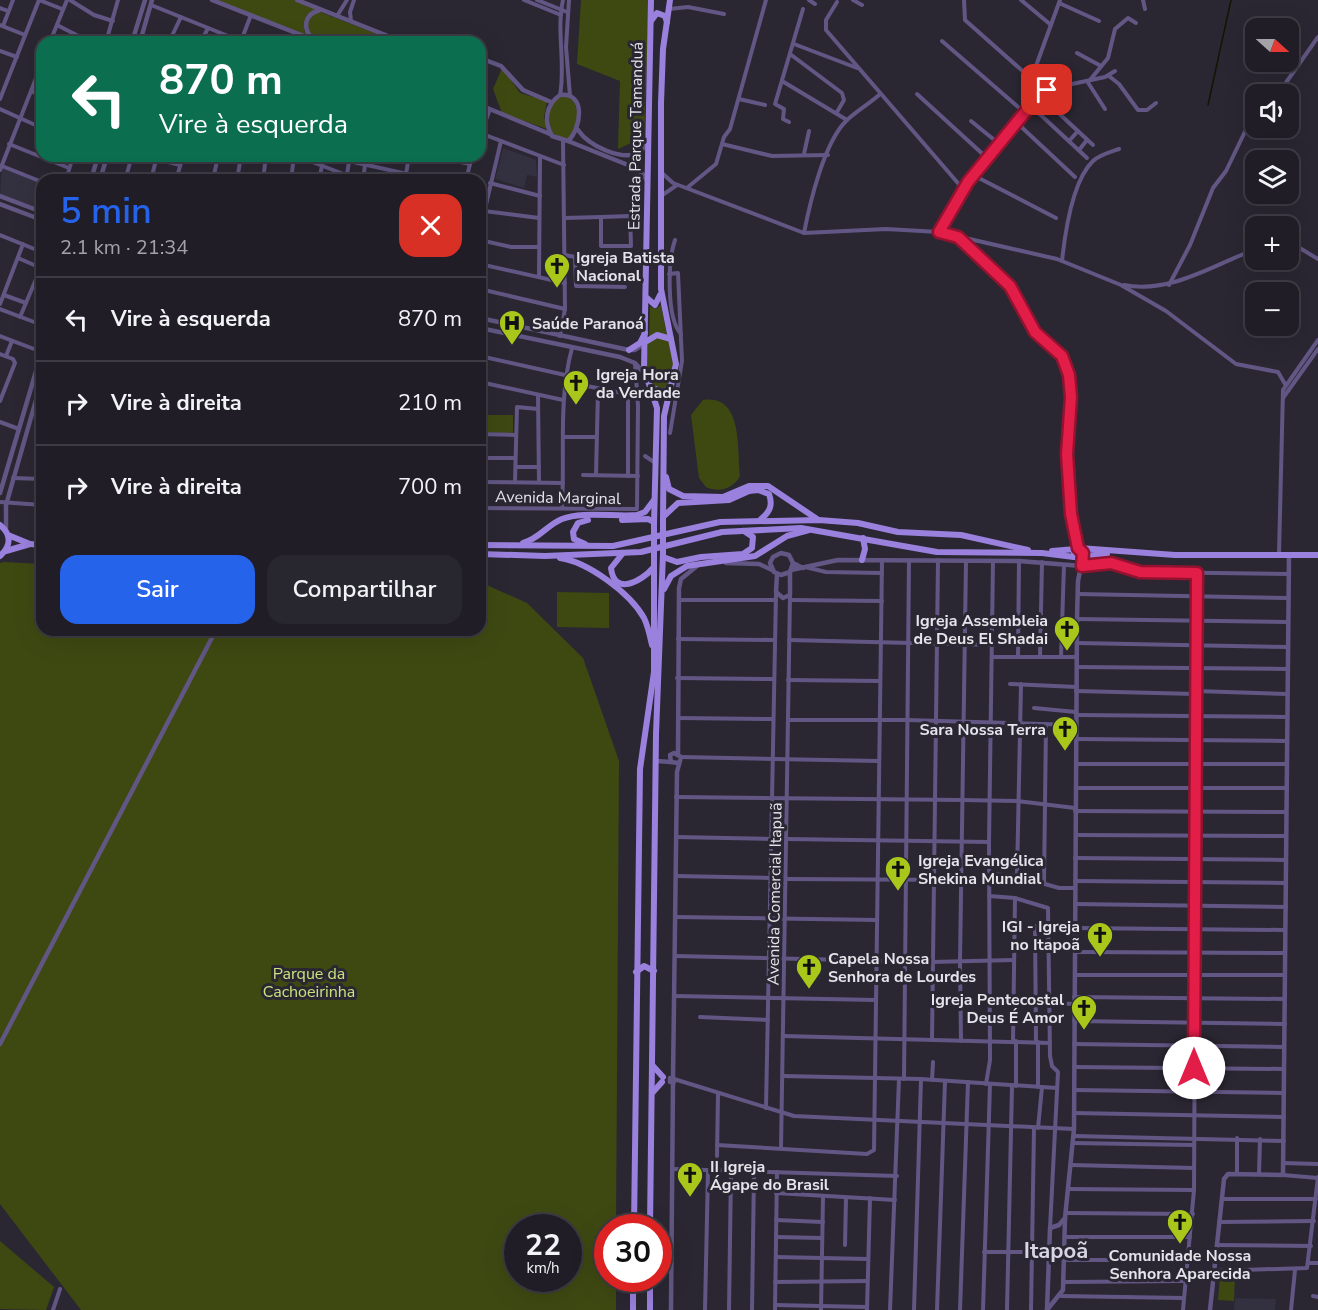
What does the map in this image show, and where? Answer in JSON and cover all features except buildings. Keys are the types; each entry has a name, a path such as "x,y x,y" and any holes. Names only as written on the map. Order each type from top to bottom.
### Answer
{"main road":[{"name":"Estrada Parque Tamanduá","path":"634,1214 640,769 652,698 655,653 654,523 658,435 657,408 645,375 651,0"},
{"name":"Estrada Parque Tamanduá","path":"650,1214 656,758 663,570 664,416 672,392 676,364 661,289 660,170 663,49 670,0"},
{"path":"650,22 657,13 665,16 667,23"},
{"path":"647,299 653,305 657,304 661,289"},
{"path":"629,350 640,343 645,334 647,299"},
{"path":"647,341 657,335 671,339"},
{"path":"651,387 662,392 672,392"},
{"path":"663,459 669,489 678,495 723,497 748,486 768,486 819,520"},
{"path":"663,518 678,503 720,502 758,490 769,494 771,500 770,509 760,520"},
{"path":"510,546 531,541 561,519 575,512 637,515 645,512 656,493"},
{"path":"600,547 582,544 574,539 573,532 578,523 582,520 648,519 654,523"},
{"path":"486,545 600,547 626,544 686,528 720,522 819,520 858,523 908,532 961,535 1039,553 1078,548 1125,553"},
{"path":"0,525 7,533 30,544"},
{"path":"660,604 665,585 671,576 687,566 755,556 787,536 814,529"},
{"path":"486,554 545,556 623,554 641,552 722,532 814,529 937,552 1039,553 1074,556 1125,553 1318,555"},
{"path":"663,555 677,562 701,557 743,554 752,548 754,541 749,533 742,530"},
{"path":"7,533 3,553 36,544"},
{"path":"862,560 865,549 863,538"},
{"path":"1078,548 1083,556"},
{"path":"1074,556 1078,548"},
{"path":"623,554 610,568 611,576 617,582 626,585 637,583 654,567"},
{"path":"545,556 567,559 588,567 617,589 644,617 655,653"},
{"path":"636,972 644,966 654,971"},
{"path":"652,1093 670,1080 653,1066"},
{"path":"633,1292 633,1310"},
{"path":"650,1292 650,1310"}],"street":[{"path":"13,0 2,26 25,35"},
{"path":"0,99 39,0 63,9"},
{"path":"52,36 68,0 94,15 112,21"},
{"path":"108,36 118,0"},
{"path":"134,36 145,0"},
{"path":"212,0 304,36"},
{"path":"297,0 387,36"},
{"path":"337,16 347,0"},
{"path":"351,21 350,12 354,0"},
{"path":"524,0 561,13 567,12"},
{"path":"537,0 561,13"},
{"path":"550,134 547,118 551,102 560,95 562,84 561,13 563,0"},
{"path":"560,336 565,309 564,165 566,141 578,130 580,113 570,96 567,84 569,0"},
{"path":"677,8 680,0"},
{"path":"688,188 716,164 739,99 765,0"},
{"path":"809,0 815,4"},
{"path":"853,0 862,5"},
{"path":"964,0 965,20 1044,90"},
{"path":"1021,0 1051,26"},
{"path":"1143,0 1144,9"},
{"path":"142,36 152,2 222,36"},
{"path":"837,2 824,27 879,95 963,189"},
{"path":"1044,90 1036,66 1060,2 1099,21"},
{"path":"0,8 8,11"},
{"path":"669,9 724,14"},
{"path":"789,122 783,119 784,109 775,104 794,44 793,38 802,9"},
{"path":"311,36 307,33 306,23 314,11 325,12"},
{"path":"244,36 251,15"},
{"path":"172,36 181,17"},
{"path":"1088,81 1108,58 1118,25 1128,18 1136,23"},
{"path":"57,25 78,36"},
{"path":"204,36 208,28"},
{"path":"1284,84 1318,37"},
{"path":"942,41 1024,112"},
{"path":"794,44 858,68"},
{"path":"0,51 17,57"},
{"path":"1077,52 1101,66"},
{"path":"790,54 842,93 844,100 837,112"},
{"path":"486,60 501,66 523,90 551,102"},
{"path":"939,232 973,175 1044,90 1108,76 1115,71"},
{"path":"1108,76 1119,84 1138,110 1147,110 1156,104"},
{"path":"0,79 7,82"},
{"path":"36,80 1,168 36,180"},
{"path":"782,81 847,120"},
{"path":"1088,81 1105,109"},
{"path":"31,91 36,93"},
{"path":"917,94 987,158"},
{"path":"560,95 570,96"},
{"path":"804,233 814,192 834,138 847,120 879,95"},
{"path":"1039,95 1093,145"},
{"path":"739,99 765,105"},
{"path":"1030,105 1087,158"},
{"path":"486,107 638,169 648,183"},
{"path":"0,109 36,125"},
{"path":"486,120 490,109"},
{"path":"970,121 998,143"},
{"path":"1016,122 1075,177"},
{"path":"578,130 588,141 626,157 640,153 649,138"},
{"path":"804,154 809,131"},
{"path":"1069,141 1078,131"},
{"path":"1169,285 1190,245 1213,188 1226,171 1245,132"},
{"path":"486,135 564,165"},
{"path":"1079,150 1087,140"},
{"path":"486,202 501,141"},
{"path":"9,144 36,155"},
{"path":"722,144 765,155 828,155"},
{"path":"1062,261 1067,220 1088,166 1098,157 1119,149"},
{"path":"539,277 540,157"},
{"path":"54,162 69,168"},
{"path":"68,174 71,162"},
{"path":"170,162 180,165"},
{"path":"178,174 181,162"},
{"path":"312,162 338,174"},
{"path":"357,162 406,174 408,162"},
{"path":"463,162 470,164 468,174"},
{"path":"364,174 365,165"},
{"path":"321,174 322,166"},
{"path":"660,170 667,179 678,185 804,233 886,229 939,232 1062,261 1121,285 1166,311 1229,360 1245,367 1278,372 1284,384"},
{"path":"973,175 1056,218"},
{"path":"490,183 540,196"},
{"path":"660,197 678,185"},
{"path":"0,196 36,210"},
{"path":"0,204 36,218"},
{"path":"486,211 539,218"},
{"path":"564,218 630,216 631,246 601,246 601,217"},
{"path":"0,237 36,249"},
{"path":"958,237 1010,286 1035,332 1062,356 1069,375 1071,397 1067,454 1071,514 1078,548"},
{"path":"675,240 669,274 673,309 678,331 681,334"},
{"path":"486,241 520,248 539,247"},
{"path":"0,304 23,244"},
{"path":"1299,248 1318,260"},
{"path":"1121,285 1143,288 1169,285 1245,254"},
{"path":"565,255 575,257 576,286 625,287"},
{"path":"18,258 36,264"},
{"path":"486,265 565,283"},
{"path":"669,274 678,273 682,369 672,392 670,433"},
{"path":"20,317 36,278"},
{"path":"486,290 565,309"},
{"path":"4,294 26,303"},
{"path":"673,309 680,308"},
{"path":"0,309 36,323"},
{"path":"486,319 629,350 642,346 647,341"},
{"path":"486,329 594,352 634,363 645,375"},
{"path":"0,336 36,349"},
{"path":"1279,554 1284,384 1318,340"},
{"path":"6,356 12,341"},
{"path":"594,352 598,349 596,343"},
{"path":"562,508 563,400 565,375 572,348"},
{"path":"1282,399 1318,349"},
{"path":"0,354 13,359 15,363 0,401"},
{"path":"486,357 565,375"},
{"path":"583,475 638,476 637,395 634,363"},
{"path":"0,493 36,371"},
{"path":"1294,371 1303,371"},
{"path":"486,383 563,400"},
{"path":"582,385 628,396 637,395"},
{"path":"596,475 598,390"},
{"path":"538,396 540,482"},
{"path":"628,396 628,476"},
{"path":"7,533 3,503 36,401"},
{"path":"27,402 31,408 35,405"},
{"path":"515,482 517,407 538,409"},
{"path":"24,414 28,412 31,415"},
{"path":"0,422 19,429"},
{"path":"486,434 515,435"},
{"path":"638,456 654,452 658,435"},
{"path":"563,437 596,436"},
{"path":"645,456 654,463 656,493"},
{"path":"486,458 515,458"},
{"path":"515,467 539,467"},
{"name":"Avenida Marginal","path":"486,508 562,508 575,512 636,510 638,476"},
{"path":"13,478 36,479"},
{"path":"486,482 563,483"},
{"path":"3,503 36,506"},
{"path":"672,1310 674,1097 670,1080 675,1061 677,772 674,763 678,718 677,639 681,579 695,567 730,562 759,564 771,560 777,554 785,553 793,563 826,572 882,573"},
{"path":"1283,1175 1289,555"},
{"path":"1047,1310 1059,1298 1064,1282 1065,1216 1074,1136 1078,581 1074,556"},
{"path":"1078,581 1083,556"},
{"path":"771,560 776,592 783,598 882,601"},
{"path":"717,1145 782,1148 786,1151 871,1154 874,1150 882,560"},
{"path":"890,1310 898,1120 904,1039 909,560"},
{"path":"932,1040 938,560"},
{"path":"759,564 774,572 790,571 828,561 1019,561 1075,566 1111,563 1140,572 1288,574"},
{"path":"961,1041 961,842 966,561"},
{"path":"983,1310 990,1060 988,960 993,561"},
{"path":"1018,657 1019,561"},
{"path":"1040,657 1042,562"},
{"path":"790,597 790,571 793,563"},
{"path":"1061,657 1064,565"},
{"path":"1183,1310 1194,1190 1197,573"},
{"name":"Avenida Comercial Itapuã","path":"766,1108 776,592"},
{"path":"1078,594 1288,598"},
{"name":"Avenida Comercial Itapuã","path":"782,1148 790,597"},
{"path":"679,600 776,600"},
{"path":"1077,619 1288,622"},
{"path":"0,1044 213,636"},
{"path":"677,639 774,640"},
{"path":"789,640 993,645"},
{"path":"1077,643 1288,646"},
{"path":"993,657 1077,657"},
{"path":"1077,667 1288,669"},
{"path":"677,678 773,680"},
{"path":"789,680 880,681"},
{"path":"1010,684 1076,689 1287,694"},
{"path":"1017,876 1018,723 1021,684"},
{"path":"1034,708 1076,713 1287,717"},
{"path":"678,718 772,719"},
{"path":"788,720 907,720 1076,725"},
{"path":"1044,883 1046,724"},
{"path":"1076,739 1287,741"},
{"path":"674,763 676,755"},
{"path":"656,758 676,755 879,761"},
{"path":"656,758 674,763"},
{"path":"1076,764 1287,764"},
{"path":"1076,788 1287,788"},
{"path":"676,797 1017,801 1075,809 1287,812"},
{"path":"1075,835 1286,836"},
{"path":"676,837 771,839"},
{"path":"787,839 989,842"},
{"path":"1075,858 1286,860"},
{"path":"990,874 1017,876 1063,888 1075,888"},
{"path":"676,876 770,878"},
{"path":"787,879 962,879"},
{"path":"1075,881 1286,883"},
{"path":"989,896 1015,898 1048,908 1051,1064 1058,1072 1047,1310"},
{"path":"1007,1310 1010,1126 1015,1041 1015,898"},
{"path":"1075,904 1286,907"},
{"path":"675,917 878,920"},
{"path":"1030,1310 1036,1128 1040,1087 1035,926"},
{"path":"1075,928 1285,930"},
{"path":"1075,952 1285,953"},
{"path":"675,956 932,962 1014,960"},
{"path":"1074,975 1285,975"},
{"path":"675,996 876,1000"},
{"path":"1074,997 1285,999"},
{"path":"1049,1004 1074,1004"},
{"path":"699,1017 768,1020"},
{"path":"1074,1022 1285,1024"},
{"path":"784,1036 1050,1043"},
{"path":"1074,1044 1284,1047"},
{"path":"932,1080 933,1062"},
{"path":"1074,1067 1284,1070"},
{"path":"783,1076 921,1079 1057,1088"},
{"path":"653,1079 688,1084 802,1117 1074,1129"},
{"path":"914,1310 921,1079"},
{"path":"937,1310 945,1081"},
{"path":"960,1310 968,1082"},
{"path":"1074,1090 1284,1093"},
{"path":"717,1156 718,1094"},
{"path":"1074,1113 1284,1117"},
{"path":"1074,1136 1237,1138 1284,1141"},
{"path":"1237,1138 1237,1174"},
{"path":"1259,1174 1260,1139"},
{"path":"1073,1143 1193,1145"},
{"path":"1283,1163 1318,1164"},
{"path":"1071,1165 1194,1168"},
{"path":"673,1169 897,1176"},
{"path":"705,1310 708,1171"},
{"path":"729,1310 731,1171"},
{"path":"752,1310 754,1172"},
{"path":"777,1172 775,1308 867,1308 870,1198"},
{"path":"1209,1310 1224,1179 1227,1175 1318,1177 1309,1263 1306,1268 1214,1271"},
{"path":"1068,1190 1194,1190"},
{"path":"776,1193 895,1200"},
{"path":"821,1308 823,1197"},
{"path":"845,1245 846,1197"},
{"path":"1222,1199 1316,1199"},
{"path":"1065,1216 1193,1214"},
{"path":"1050,1228 1059,1225 1065,1216"},
{"path":"776,1220 823,1222"},
{"path":"1219,1222 1314,1221"},
{"path":"1059,1225 1065,1228"},
{"path":"776,1237 822,1238"},
{"path":"1065,1237 1190,1237"},
{"path":"1312,1238 1318,1238"},
{"path":"1216,1245 1311,1246"},
{"path":"984,1252 1031,1252"},
{"path":"776,1257 868,1259"},
{"path":"1064,1260 1186,1260"},
{"path":"1309,1263 1318,1263"},
{"path":"1291,1310 1295,1270"},
{"path":"776,1282 867,1281"},
{"path":"1064,1282 1184,1281"},
{"path":"53,1310 60,1289"},
{"path":"1047,1294 1059,1298 1184,1298"}],"shaded area":[{"path":"503,148 536,160 537,177 527,175 524,188 495,179"},
{"path":"2,166 36,180 36,209 0,195"},
{"path":"1235,1298 1276,1299 1275,1310 1234,1310"}],"green space":[{"path":"214,0 294,0 317,9 306,16 304,30 307,36"},
{"path":"581,0 649,0 644,137 618,149 620,81 577,64"},
{"path":"320,12 382,36 314,36 308,32 308,23 313,14"},
{"path":"502,68 520,93 547,101 544,117 547,129 502,113 493,89"},
{"path":"565,96 574,101 579,119 568,140 551,133 549,111 556,98"},
{"path":"661,305 667,336 649,338 650,307 656,309"},
{"path":"658,336 670,341 674,364 668,386 658,390 652,387 646,369 648,342"},
{"path":"703,400 716,400 725,405 731,414 738,438 740,476 730,487 721,490 706,487 699,478 691,415"},
{"path":"486,415 513,415 513,433 486,432"},
{"name":"Parque da Cachoeirinha","path":"0,563 36,564 36,636 486,636 486,585 527,603 583,658 619,761 616,1214 594,1214 594,1292 616,1292 616,1310 81,1310 0,1204"},
{"path":"557,592 609,593 609,628 557,627"},
{"path":"0,1241 54,1287 46,1310 0,1309"},
{"path":"1220,1276 1235,1276 1234,1301 1218,1300"}],"waterway":[{"path":"1208,105 1231,0"}],"place":[{"name":"Igreja Batista Nacional","path":"557,289"},
{"name":"Saúde Paranoá","path":"512,346"},
{"name":"Igreja Hora da Verdade","path":"576,406"},
{"name":"Igreja Assembleia de Deus El Shadai","path":"1067,652"},
{"name":"Sara Nossa Terra","path":"1065,752"},
{"name":"Igreja Evangélica Shekina Mundial","path":"898,892"},
{"name":"IGI - Igreja no Itapoã","path":"1100,958"},
{"name":"Capela Nossa Senhora de Lourdes","path":"809,990"},
{"name":"Igreja Pentecostal Deus É Amor","path":"1084,1031"},
{"name":"II Igreja Ágape do Brasil","path":"690,1198"},
{"name":"Comunidade Nossa Senhora Aparecida","path":"1180,1245"}],"district":[{"name":"Itapoã","path":"1056,1250"}],"route":[{"path":"1047,90 1045,89 1039,95 968,182 939,232 958,237 1010,286 1024,307 1035,332 1049,347 1062,356 1069,375 1071,397 1067,454 1071,514 1078,548 1083,551 1082,566 1111,563 1140,572 1197,573 1194,1068"}]}
